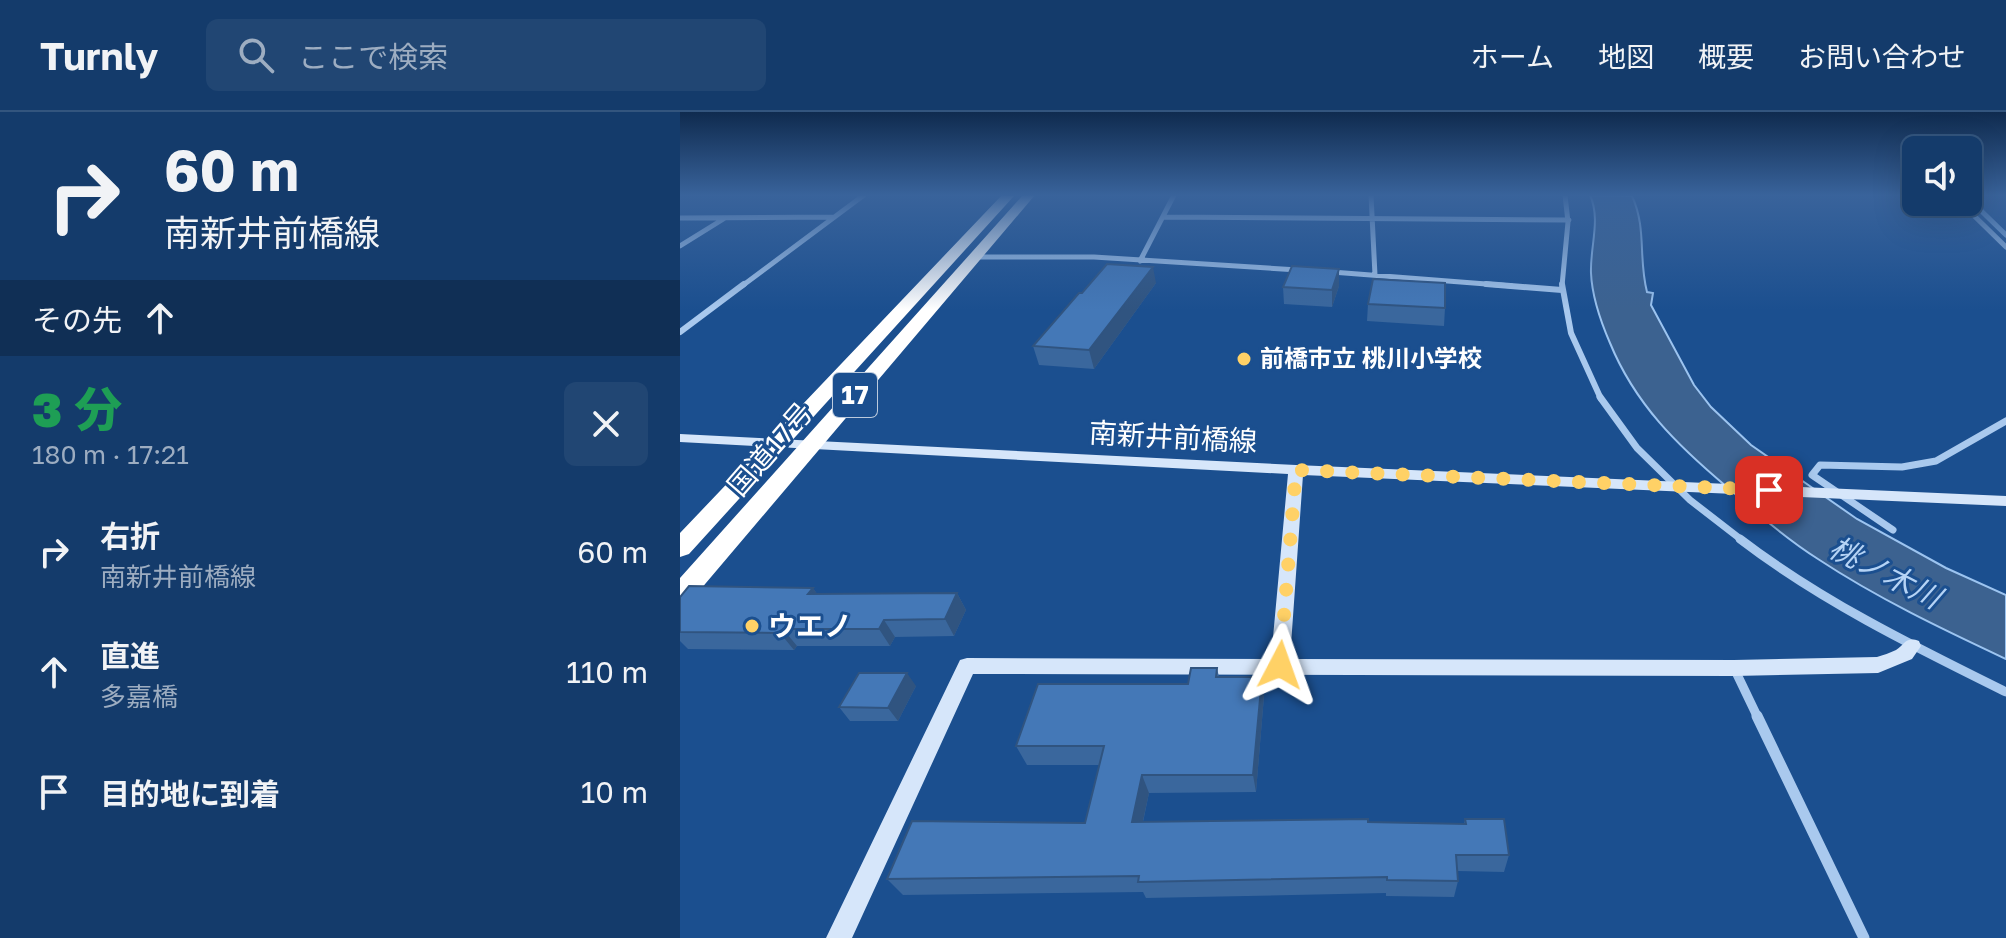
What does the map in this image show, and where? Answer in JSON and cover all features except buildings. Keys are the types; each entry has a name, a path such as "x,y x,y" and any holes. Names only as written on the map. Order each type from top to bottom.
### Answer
{"highway":[{"name":"国道17号","path":"680,548 973,234"},
{"name":"国道17号","path":"680,596 996,234"}],"main road":[{"name":"南新井前橋線","path":"680,438 1296,470 1832,492"},
{"path":"1280,665 1296,470"},
{"path":"1832,492 2006,501"},
{"path":"839,938 967,666 1734,668 1878,665 1905,654 1912,646"}],"street":[{"path":"680,246 700,234"},
{"path":"680,332 812,234"},
{"path":"1140,261 1154,234"},
{"path":"1373,234 1375,275"},
{"path":"1567,234 1561,268 1571,335 1594,386 1625,432 1676,487 1744,541 1799,579 1912,646 2006,692"},
{"path":"976,257 1140,261 1312,271"},
{"path":"1328,272 1562,290"},
{"path":"1893,530 1832,492 1812,475 1820,465 1902,467 1936,461 2006,421"},
{"path":"1734,668 1864,938"}],"water":[{"name":"桃ノ木川","path":"1594,234 1641,234 1647,292 1653,293 1651,305 1694,385 1711,407 1751,445 1857,519 1946,568 2006,595 2006,659 1887,600 1806,551 1771,525 1675,439 1645,404 1620,365 1597,308 1591,263"}],"place":[{"name":"前橋市立 桃川小学校","path":"1244,359"},
{"name":"ウエノ","path":"752,626"}],"route":[{"path":"1280,665 1296,470 1769,490"}]}
